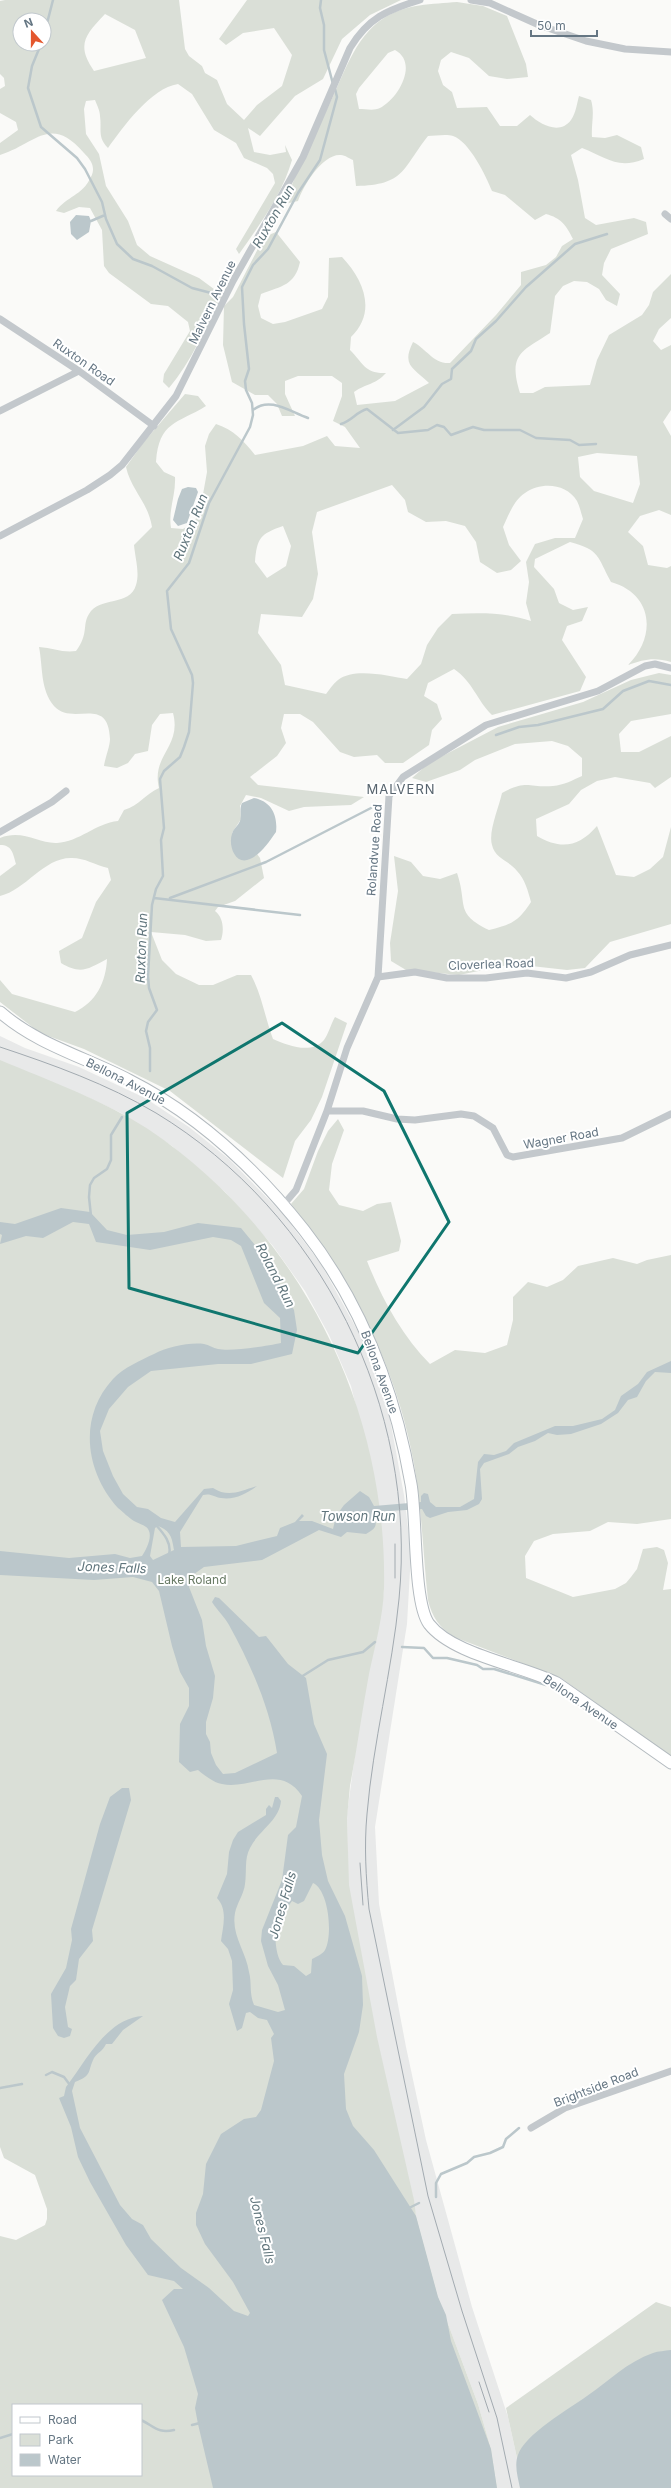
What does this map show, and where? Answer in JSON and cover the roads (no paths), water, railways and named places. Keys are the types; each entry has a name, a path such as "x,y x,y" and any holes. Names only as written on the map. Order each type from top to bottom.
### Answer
{"main road":[{"name":"Bellona Avenue","path":"0,1012 32,1036 126,1078 170,1103 226,1147 254,1172 284,1204 334,1272 365,1331 382,1370 395,1411 407,1460 415,1513 420,1601 430,1624 452,1643 539,1674 557,1683 671,1763"}],"street":[{"name":"Malvern Avenue","path":"0,536 87,490 110,475 122,465 154,426 176,396 233,281 293,176 350,48 360,32 370,21 387,12 420,0"},
{"path":"471,0 490,3 539,25 586,41 625,49 671,52"},
{"path":"665,214 671,219"},
{"name":"Ruxton Road","path":"0,319 79,371 154,426"},
{"path":"0,410 79,371"},
{"name":"Rolandvue Road","path":"284,1204 296,1190 327,1111 347,1048 378,977 389,796 402,777 486,725 598,691 645,666 655,664 671,668"},
{"path":"0,832 52,802 66,791"},
{"name":"Cloverlea Road","path":"378,977 415,972 447,978 486,978 527,973 566,978 591,972 630,955 671,945"},
{"name":"Wagner Road","path":"327,1111 363,1111 397,1119 415,1120 461,1114 474,1116 493,1128 507,1155 513,1157 622,1138 671,1114"},
{"name":"Brightside Road","path":"531,2128 565,2108 671,2071"}],"water":[{"path":"76,215 89,216 91,221 89,232 77,240 71,234 70,222"},
{"path":"188,487 196,488 198,492 187,523 178,526 173,520 178,499 182,489"},
{"path":"254,798 265,802 272,810 276,820 276,832 258,854 250,859 240,860 232,849 232,834 240,821 242,803"},
{"name":"Lake Roland","path":"61,1208 90,1212 107,1230 127,1235 164,1232 198,1223 241,1228 264,1256 294,1310 297,1330 292,1354 251,1364 218,1364 151,1371 128,1387 109,1409 100,1431 103,1451 113,1476 123,1494 137,1507 148,1509 161,1518 175,1522 204,1489 213,1488 224,1493 235,1493 257,1486 244,1494 231,1498 221,1498 208,1494 203,1495 180,1532 181,1547 236,1546 277,1536 280,1528 295,1522 302,1514 304,1516 299,1521 312,1521 333,1529 336,1516 344,1505 360,1491 369,1497 374,1506 421,1502 421,1496 424,1493 428,1494 430,1502 436,1507 460,1507 474,1499 478,1462 484,1454 494,1455 506,1451 514,1443 555,1426 573,1426 602,1419 615,1410 621,1396 638,1384 647,1372 671,1361 671,1373 655,1372 646,1381 637,1397 628,1400 618,1413 601,1424 571,1434 557,1435 548,1433 535,1441 518,1447 509,1454 484,1463 480,1469 482,1499 479,1504 467,1510 448,1512 430,1518 426,1516 422,1509 374,1512 376,1525 366,1534 347,1532 341,1537 319,1530 262,1560 204,1567 190,1577 189,1587 202,1620 206,1646 215,1676 213,1698 206,1722 206,1734 210,1742 211,1753 216,1765 223,1774 235,1773 277,1753 270,1720 259,1687 229,1625 212,1602 215,1597 219,1598 259,1637 266,1636 288,1664 306,1678 314,1724 327,1754 319,1820 322,1855 328,1881 345,1916 362,1976 363,2005 359,2032 344,2074 346,2109 353,2126 374,2150 416,2216 438,2297 446,2315 451,2341 491,2449 497,2488 213,2488 195,2408 198,2394 184,2347 162,2300 174,2289 183,2289 174,2281 148,2275 126,2245 90,2182 78,2157 71,2127 59,2098 64,2096 66,2087 98,2042 108,2032 119,2024 130,2019 143,2016 123,2030 112,2044 106,2044 94,2058 89,2073 81,2080 75,2082 72,2091 80,2128 120,2205 132,2219 143,2225 151,2239 181,2268 209,2288 234,2311 248,2316 250,2313 233,2282 205,2244 196,2225 196,2213 203,2194 206,2164 221,2134 244,2119 256,2117 261,2110 274,2061 271,2038 274,2034 267,2020 258,2018 250,2012 246,2013 242,2028 237,2031 229,2004 233,1990 232,1961 228,1949 221,1941 224,1913 223,1908 217,1898 227,1874 229,1852 233,1840 238,1832 266,1815 266,1809 269,1805 272,1808 275,1797 278,1797 281,1801 277,1814 258,1836 248,1852 246,1861 246,1879 242,1895 236,1909 234,1921 237,1936 250,1976 254,2005 278,2012 285,2010 278,1985 268,1966 261,1941 262,1930 282,1880 288,1835 296,1827 302,1796 293,1786 284,1781 274,1779 233,1785 222,1784 209,1778 198,1770 190,1772 179,1762 180,1724 189,1706 189,1688 180,1672 172,1646 159,1591 152,1582 133,1577 94,1580 0,1575 0,1551 69,1558 115,1554 130,1558 142,1556 149,1540 150,1534 148,1529 132,1520 118,1508 98,1478 93,1461 90,1444 90,1427 94,1410 102,1394 113,1379 127,1368 159,1351 172,1347 185,1344 206,1344 218,1349 231,1350 281,1343 280,1318 264,1303 241,1246 231,1240 213,1237 150,1250 96,1242 89,1224 73,1222 43,1238 26,1236 0,1244 2,1235 0,1234 0,1222 15,1224","holes":["158,1526 166,1530 170,1535 174,1550 153,1560 150,1556 155,1528","313,1883 323,1894 328,1914 329,1935 325,1950 312,1959 311,1973 306,1976 294,1966 283,1965 280,1961 276,1943 276,1930 280,1917 292,1901 298,1904 304,1901"]},
{"path":"122,1788 129,1788 131,1800 92,1930 93,1941 79,1959 76,1980 70,1986 65,2007 68,2027 72,2029 70,2036 64,2038 58,2036 53,2028 51,1994 66,1968 72,1940 71,1929 100,1824 110,1797"},
{"path":"671,2350 671,2488 520,2488 516,2467 517,2459 522,2447 529,2439 548,2422 635,2361 655,2352"}],"waterway":[{"path":"50,12 53,0"},
{"name":"Ruxton Run","path":"321,0 320,8 324,25 324,50 333,84"},
{"path":"38,52 32,66 28,88 41,127 77,158 85,169 102,202 106,219 117,244 133,259 152,266 192,288 215,294"},
{"name":"Ruxton Run","path":"150,1071 150,1048 146,1031 148,1022 157,1010 149,988 148,976 152,905 156,889 163,876 161,840 164,828 160,779 164,771 180,757 184,747 189,732 193,683 192,675 171,629 167,591 189,563 209,503 250,427 253,415 252,403 246,390 245,381 249,369 242,287 253,265 268,249 298,193 320,160 337,97 335,89"},
{"path":"91,221 105,215"},
{"path":"393,430 424,407 442,384 451,379 452,369 471,351 476,339 496,321 526,287 575,244 607,234"},
{"path":"253,410 266,404 280,406 308,418"},
{"path":"341,424 367,409 398,433 428,430 437,425 444,427 451,435 473,427 484,430 520,430 536,438 570,440 579,445 596,444"},
{"path":"496,735 519,727 538,725 603,709 623,691 649,681 671,685"},
{"path":"170,898 266,862 371,808"},
{"path":"154,898 300,915"},
{"name":"Ruxton Run","path":"91,1216 89,1197 90,1185 94,1178 107,1169 111,1160 111,1135 122,1117"},
{"name":"Roland Run","path":"156,1525 168,1543 170,1551 169,1555"},
{"path":"301,1677 328,1660 363,1652 375,1642"},
{"path":"402,1647 424,1648 433,1658 447,1658 477,1665 483,1669 494,1669 546,1685"},
{"path":"46,2075 52,2072 64,2077 70,2085"},
{"path":"0,2088 22,2084"},
{"path":"436,2197 436,2183 441,2174 467,2163 474,2157 490,2153 503,2147 506,2139 519,2128"},
{"path":"409,2208 419,2203"},
{"path":"142,2421 156,2429 164,2431 174,2430"},
{"path":"192,2425 200,2423"},
{"path":"0,2438 12,2434"}],"tram line":[{"path":"0,1047 60,1068 119,1093 156,1113 215,1155 266,1204 310,1260 346,1322 374,1387 392,1456 401,1527 399,1599 396,1626 374,1760 367,1814 366,1862 369,1909 428,2196 462,2311 497,2418 512,2488"},
{"path":"395,1544 395,1578"},
{"path":"360,1863 363,1905"},
{"path":"479,2382 489,2412"}],"district":[{"name":"MALVERN","path":"401,789"}],"water label":[{"name":"Towson Run","path":"358,1516"},
{"name":"Jones Falls","path":"112,1567"},
{"name":"Jones Falls","path":"282,1905"},
{"name":"Jones Falls","path":"263,2230"}]}
